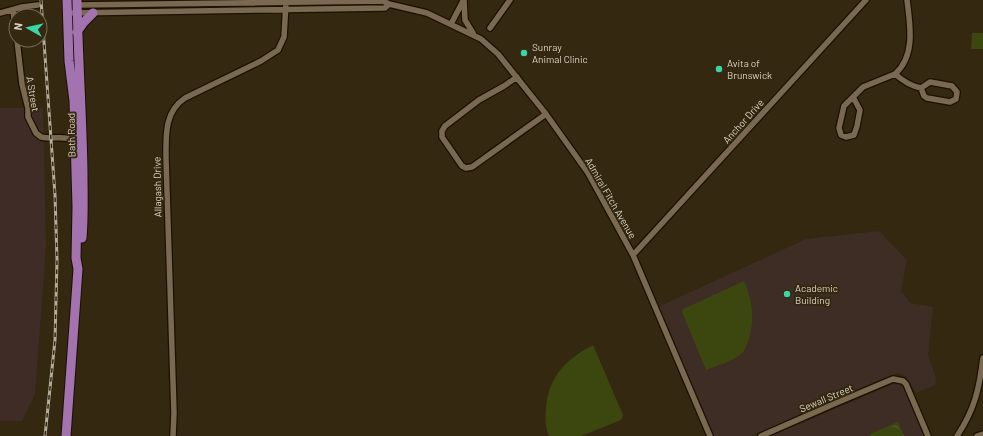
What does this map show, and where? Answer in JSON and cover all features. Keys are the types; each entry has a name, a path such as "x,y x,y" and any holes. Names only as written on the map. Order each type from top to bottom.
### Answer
{"main road":[{"name":"Bath Road","path":"66,436 78,269 76,258 77,207 74,101 67,6"},
{"name":"Bath Road","path":"77,6 83,122 84,219 80,265 78,269"},
{"path":"78,32 84,22 93,13"}],"street":[{"path":"451,24 464,0"},
{"path":"464,0 465,20 474,35"},
{"path":"490,28 510,0"},
{"name":"Anchor Drive","path":"633,255 866,0"},
{"path":"853,97 860,110 854,135 846,137 841,135 839,128 844,106 853,97 863,87 895,74 905,62 908,51 909,20 907,0"},
{"name":"Admiral Fitch Avenue","path":"67,6 383,1 389,4 427,13 481,39 498,54 517,76 588,173 633,255 710,436"},
{"name":"Allagash Drive","path":"173,436 174,413 166,198 167,124 174,107 185,98 260,61 278,50 284,37 286,2"},
{"name":"Admiral Fitch Avenue","path":"77,6 93,13 385,8 389,4"},
{"path":"20,8 38,5"},
{"name":"A Street","path":"18,48 22,84 28,108 28,117 32,126 41,137 50,139 66,137 74,140"},
{"path":"895,74 903,82 921,88 930,82 952,86 957,89 958,95 956,99 950,102 927,98 924,96 921,88"},
{"path":"517,76 504,86 479,100 445,126 442,132 442,137 462,166 466,168 472,167 546,114"},
{"path":"957,436 966,422 976,400 983,358"},
{"name":"Sewall Street","path":"761,436 894,379 903,381 906,384 928,436"},
{"path":"977,436 983,434"}],"shaded area":[{"path":"0,108 43,108 46,246 35,394 22,421 0,421"},
{"path":"879,231 907,260 901,291 910,303 933,307 928,355 936,378 935,385 916,393 906,376 898,373 752,436 714,436 658,307 806,239"},
{"path":"896,383 904,389 925,436 771,436"}],"green space":[{"path":"972,33 983,33 983,49 971,49"},
{"path":"744,281 752,311 752,326 748,342 743,353 728,362 706,370 682,312 683,309"},
{"path":"593,345 623,415 621,420 581,436 549,436 545,416 550,387 560,370 567,363 583,350"},
{"path":"898,422 904,436 871,436 870,434"},
{"path":"893,427 897,435 877,436 876,434"}],"railway":[{"path":"41,0 55,195 57,260 55,340 45,436"}],"place":[{"name":"Sunray Animal Clinic","path":"524,53"},
{"name":"Avita of Brunswick","path":"719,69"},
{"name":"Academic Building","path":"787,294"}]}
